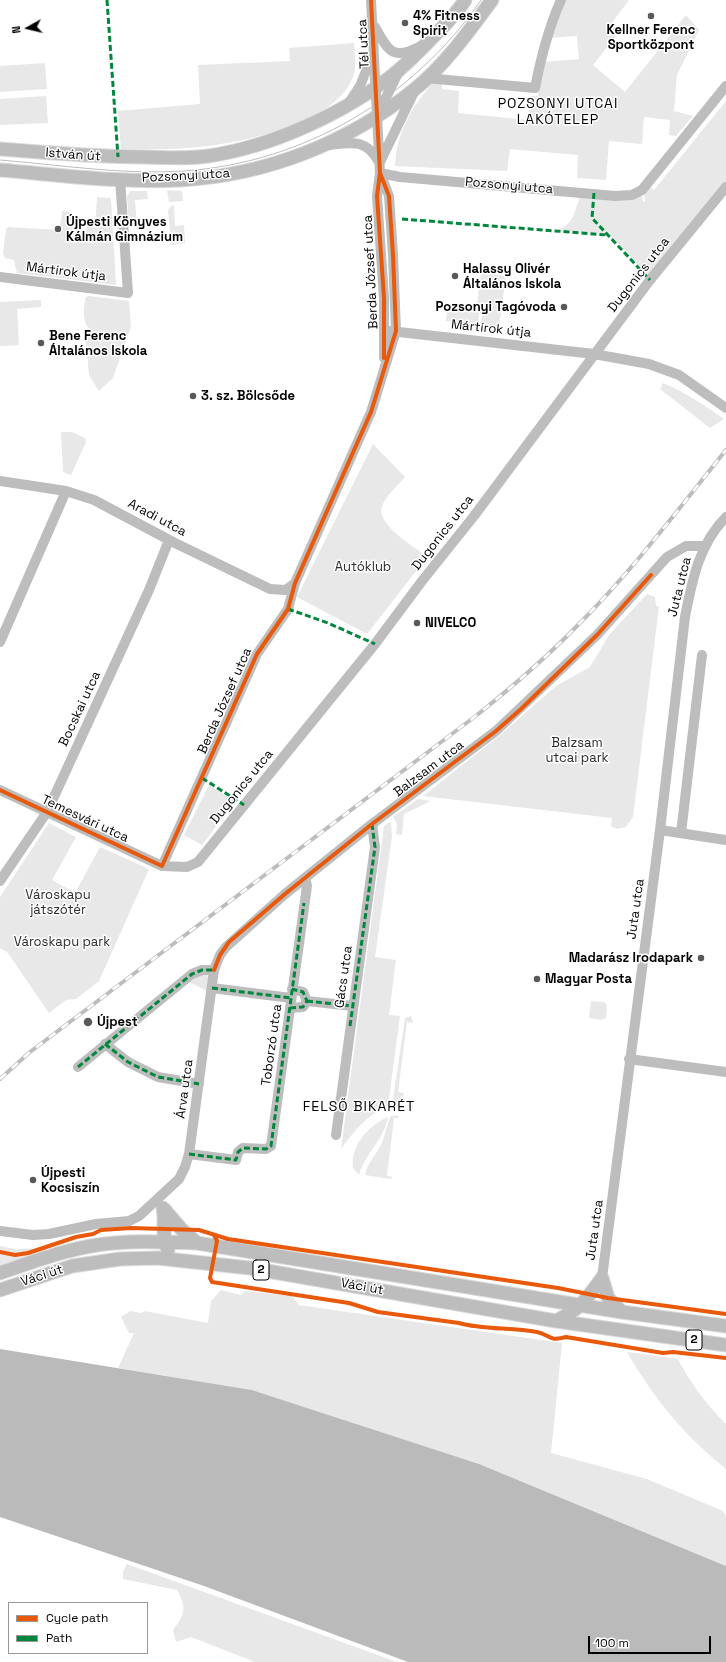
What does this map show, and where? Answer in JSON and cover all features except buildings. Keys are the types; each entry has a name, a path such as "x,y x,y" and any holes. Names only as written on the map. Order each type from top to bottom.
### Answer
{"main road":[{"name":"Pozsonyi utca","path":"146,157 208,156 252,146 298,130 349,104 401,68 426,44 466,0"},
{"name":"Pozsonyi utca","path":"102,178 182,180 239,173 282,163 320,146 377,116 416,89 460,44 492,0"},
{"name":"István út","path":"0,149 92,157 146,157"},
{"name":"István út","path":"0,170 102,178"},
{"path":"159,1204 166,1221 165,1242 171,1253 180,1260"},
{"path":"159,1204 182,1230 197,1244"},
{"name":"Váci út","path":"0,1273 62,1253 96,1245 126,1242 197,1244 622,1312 726,1326"},
{"name":"Váci út","path":"0,1290 66,1268 102,1261 137,1258 180,1260 250,1268 556,1321 726,1345"},
{"path":"556,1321 574,1312 583,1305 602,1278"},
{"path":"602,1278 608,1298 622,1312"},
{"path":"614,1328 600,1323 598,1319 607,1313 622,1312"}],"street":[{"name":"Tél utca","path":"371,0 375,47 376,86"},
{"path":"426,78 536,88 542,54 549,27 561,0"},
{"path":"373,24 386,47 393,53 408,53 426,44"},
{"path":"349,104 360,86 375,47"},
{"path":"377,116 401,68"},
{"path":"376,86 377,116"},
{"name":"Pozsonyi utca","path":"380,168 400,177 615,196 632,195 642,190 726,86"},
{"path":"380,168 401,116 416,89"},
{"name":"Berda József utca","path":"377,116 380,168 377,196 384,330 384,370"},
{"path":"320,146 349,143 364,145 372,150 380,168"},
{"name":"Berda József utca","path":"162,866 257,654 288,609 295,583 371,412 396,331 394,255 389,196 380,168"},
{"name":"Mártírok útja","path":"0,277 128,293 120,179"},
{"name":"Dugonics utca","path":"162,866 187,867 200,860 375,644 422,580 483,504 651,278 726,187"},
{"path":"381,256 394,255"},
{"name":"Mártírok útja","path":"384,330 594,354 649,364 679,375 726,408"},
{"name":"Aradi utca","path":"0,481 66,491 106,506 169,540 270,589 286,590 295,583"},
{"path":"0,642 66,491"},
{"path":"704,546 711,534 726,517"},
{"name":"Bocskai utca","path":"0,881 47,812 145,597 169,540"},
{"name":"Balzsam utca","path":"214,970 220,955 229,942 285,894 372,824 496,731 521,709 597,634 667,557 686,546 704,546"},
{"name":"Juta utca","path":"602,1278 629,1059 660,830 685,618 690,589 704,546"},
{"path":"681,833 702,655"},
{"name":"Temesvári utca","path":"0,790 162,866"},
{"name":"Gács utca","path":"336,1135 375,847 372,824"},
{"path":"660,830 726,840"},
{"name":"Toborzó utca","path":"189,1154 236,1160 238,1152 242,1148 266,1149 270,1146 307,886 305,878"},
{"path":"285,894 297,896 304,903"},
{"path":"78,1067 192,974 202,970 214,970"},
{"name":"Árva utca","path":"0,1231 41,1235 96,1224 132,1220 159,1204 179,1178 185,1167 189,1154 214,970"},
{"path":"212,988 291,998 302,992 307,1001"},
{"path":"291,998 301,1008 307,1001"},
{"path":"307,1001 353,1006"},
{"path":"105,1044 128,1062 158,1077 199,1084"},
{"path":"629,1059 726,1072"}],"green space":[{"path":"565,0 629,0 611,24 620,31 593,65 625,92 686,15 699,30 677,75 674,111 693,116 676,136 669,135 670,120 644,117 642,144 609,141 606,180 577,178 578,155 510,149 507,171 395,166 396,154 402,131 418,101 434,82 442,83 442,89 459,91 458,113 528,120 530,96 538,96 544,62 579,59 577,36 548,38"},
{"path":"354,43 355,66 352,79 341,95 325,109 304,121 280,130 230,143 171,149 121,149 118,111 200,104 198,65 290,61 289,48"},
{"path":"45,63 47,89 0,92 0,66"},
{"path":"46,96 48,123 0,125 0,99"},
{"path":"726,101 726,187 651,278 609,234 556,230 567,225 570,221 580,197 642,195 643,202 645,201 644,193 650,187 654,190"},
{"path":"167,190 182,191 183,201 169,202"},
{"path":"130,191 147,191 148,199 135,200 137,226 129,226 127,196"},
{"path":"97,197 111,198 116,285 17,273 14,260 5,258 3,254 6,229 8,227 60,230 62,211 73,212 72,231 86,233 87,227 95,227"},
{"path":"174,205 175,226 184,225 185,243 171,245 168,211 170,207"},
{"path":"481,273 506,276 499,326 481,324 483,305 477,304"},
{"path":"89,296 129,301 131,327 113,378 99,391 89,375 85,331 91,330 86,324 84,306 86,297"},
{"path":"41,300 41,307 17,309 19,345 0,346 0,302"},
{"path":"448,304 480,307 478,324 446,321"},
{"path":"663,383 687,395 724,419 710,428 660,389"},
{"path":"61,432 72,432 85,438 86,442 71,475 63,472"},
{"name":"Autóklub","path":"373,444 405,477 389,495 382,506 381,513 384,520 397,534 427,557 367,634 297,597"},
{"name":"Balzsam utcai park","path":"647,594 655,597 656,606 659,606 633,817 626,827 617,829 611,826 612,818 423,796 499,736 556,686 590,667 609,635"},
{"path":"209,785 235,801 202,845 184,835"},
{"path":"418,799 431,801 404,814 402,835 396,834 397,823 393,817"},
{"path":"389,822 391,823 392,836 375,957 396,960 389,1015 400,1016 388,1106 367,1119 341,1149 384,826"},
{"name":"Városkapu park","path":"49,823 76,837 52,880 75,893 100,847 149,869 99,981 76,999 66,1000 49,1013 8,953 0,948 0,897"},
{"path":"203,973 206,974 208,978 207,991 191,983 191,981"},
{"path":"591,1001 604,1002 607,1005 606,1018 601,1020 589,1018"},
{"path":"411,1016 413,1023 407,1022 398,1092 404,1093 401,1101 392,1106 405,1018"},
{"path":"397,1115 399,1118 394,1118 387,1176 393,1177 390,1179 365,1175 369,1164 382,1143 391,1116"},
{"path":"388,1117 383,1133 362,1167 359,1175 353,1168 353,1160 358,1144 362,1137 374,1125"},
{"path":"0,1246 16,1249 45,1248 47,1254 0,1269"},
{"path":"221,1290 241,1295 245,1291 292,1296 299,1305 562,1343 551,1453 647,1479 723,1511 726,1516 726,1566 479,1464 252,1390 118,1368 134,1333 129,1333 121,1317 130,1311 142,1313 144,1311 208,1323 211,1301"},
{"path":"627,1352 678,1359 699,1393 726,1424 726,1469 683,1429 659,1401"},
{"path":"127,1564 397,1662 255,1662 191,1637 176,1642 173,1630 180,1620 183,1611 182,1602 177,1590 123,1579 123,1571"}],"shaded area":[{"path":"0,1349 252,1390 479,1464 726,1566 726,1662 408,1662 204,1586 0,1517"}],"tram line":[{"path":"0,160 115,171 161,172 184,171 228,165 271,155 313,139 352,119 389,95 423,67 454,35 481,0"}],"railway":[{"path":"0,1079 30,1052 477,715 516,683 565,638 616,584 654,540 726,450"}],"marked path":[{"path":"107,0 118,157"},
{"path":"594,193 592,218 650,280"},
{"path":"402,219 607,235"},
{"path":"288,609 328,623 375,644"},
{"path":"202,778 244,805"},
{"path":"350,1026 375,847 372,824"},
{"path":"189,1154 236,1160 238,1152 243,1148 266,1149 271,1146 304,903"},
{"path":"78,1067 192,974 202,970 214,970"},
{"path":"212,988 291,998"},
{"path":"290,1008 303,1007 307,1001 303,992 292,989"},
{"path":"307,1001 353,1006"},
{"path":"105,1044 128,1062 158,1077 199,1084"}],"cycle path":[{"path":"371,0 380,173 377,196 384,298 384,358"},
{"path":"0,790 162,866 257,654 288,609 295,583 371,412 396,331 389,196 380,173"},
{"path":"214,970 220,955 229,942 285,894 372,824 496,731 521,709 597,635 651,575"},
{"path":"0,1252 15,1255 28,1253 76,1237 93,1234 101,1230 131,1228 199,1230 228,1239 558,1288 608,1298 726,1314"},
{"path":"214,1235 217,1241 210,1278 212,1282 349,1303 378,1312 478,1327 518,1329 537,1332 556,1339 566,1337 663,1353 673,1352 726,1358"}],"place":[{"name":"Kellner Ferenc Sportközpont","path":"651,16"},
{"name":"4% Fitness Spirit","path":"405,23"},
{"name":"Újpesti Könyves Kálmán Gimnázium","path":"58,229"},
{"name":"Halassy Olivér Általános Iskola","path":"455,276"},
{"name":"Pozsonyi Tagóvoda","path":"564,307"},
{"name":"Bene Ferenc Általános Iskola","path":"41,343"},
{"name":"3. sz. Bölcsőde","path":"193,396"},
{"name":"NIVELCO","path":"417,623"},
{"name":"Madarász Irodapark","path":"701,958"},
{"name":"Magyar Posta","path":"537,979"},
{"name":"Újpest","path":"88,1022"},
{"name":"Újpesti Kocsiszín","path":"33,1180"}],"district":[{"name":"POZSONYI UTCAI LAKÓTELEP","path":"558,112"},
{"name":"FELSŐ BIKARÉT","path":"359,1107"}],"park label":[{"name":"Városkapu játszótér","path":"58,902"}]}
